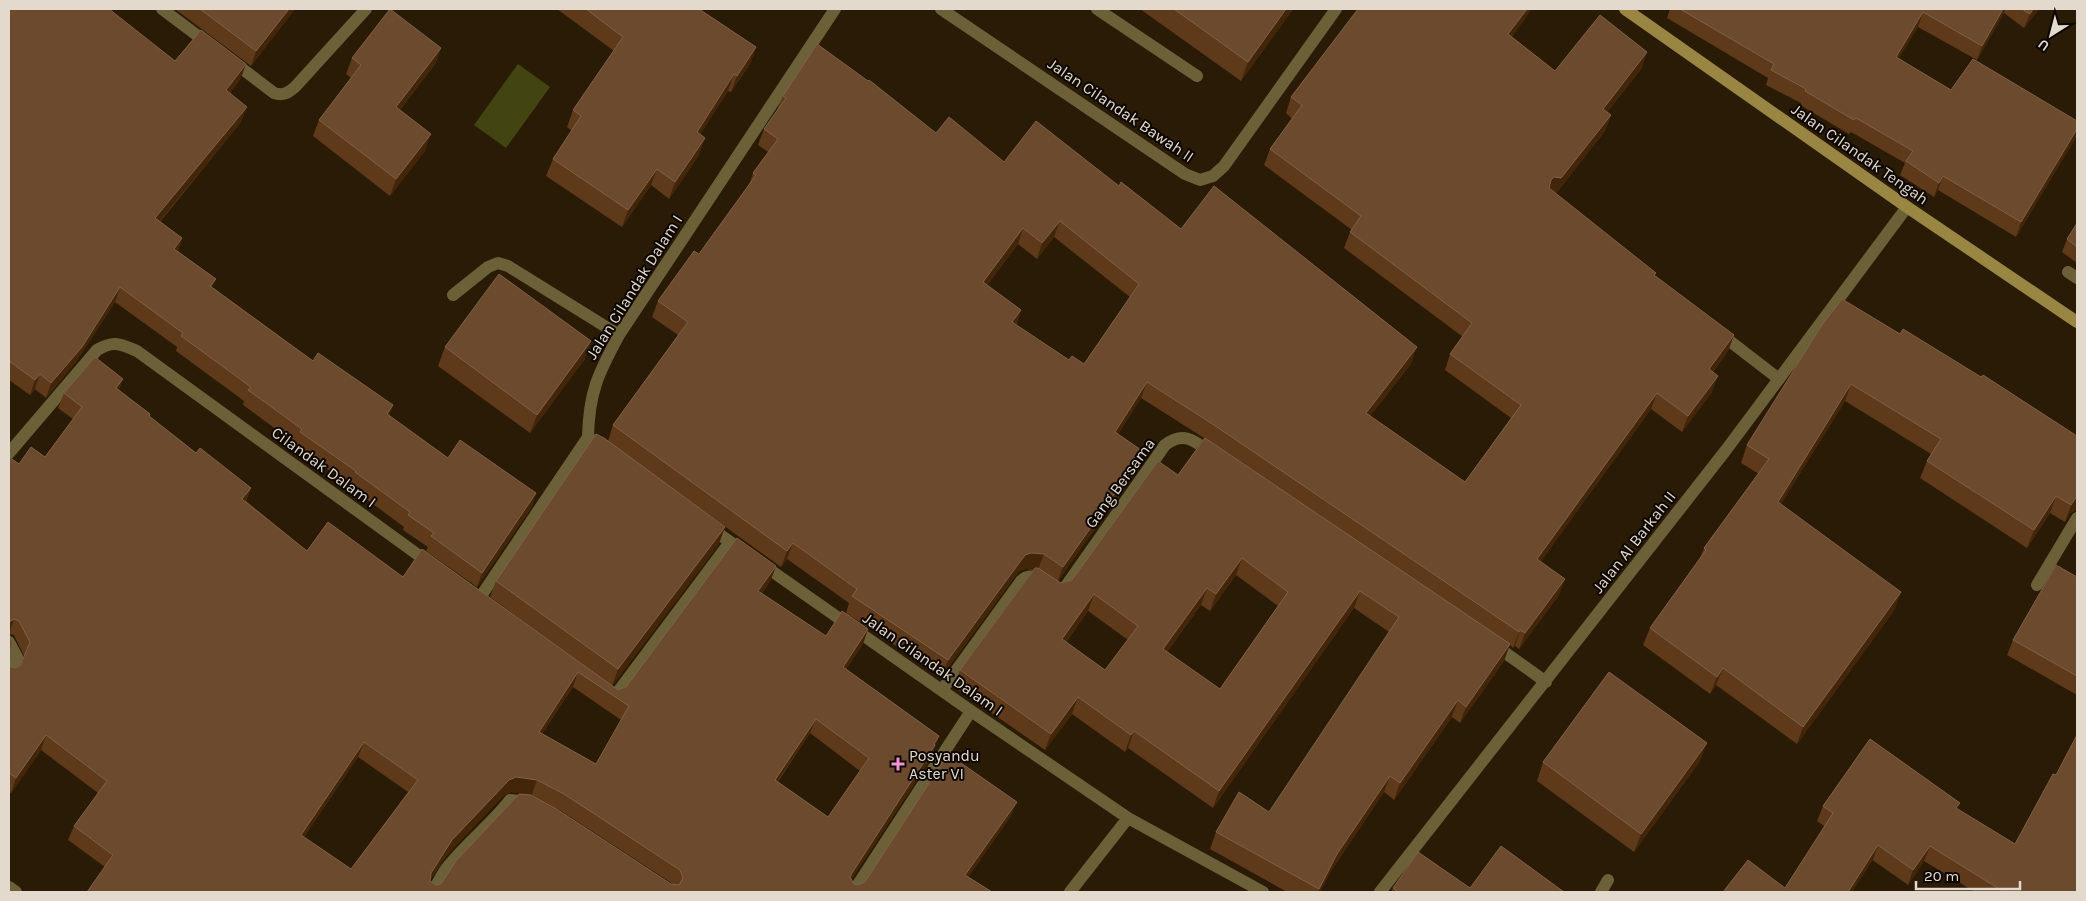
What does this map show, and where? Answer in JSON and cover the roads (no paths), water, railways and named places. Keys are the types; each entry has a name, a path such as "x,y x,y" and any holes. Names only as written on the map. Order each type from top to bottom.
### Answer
{"street":[{"path":"162,9 274,93 281,95 288,93 295,87 366,9"},
{"name":"Jalan Cilandak Dalam I","path":"588,437 589,410 598,376 619,336 835,9"},
{"name":"Jalan Cilandak Bawah II","path":"941,9 1185,174 1200,180 1213,176 1224,166 1336,9"},
{"path":"1097,9 1197,76"},
{"name":"Jalan Cilandak Tengah","path":"1625,9 1907,207 2077,322"},
{"name":"Jalan Al Barkah II","path":"1380,892 1726,450 1907,207"},
{"path":"453,294 488,267 498,263 508,266 619,336"},
{"path":"1709,325 1779,379"},
{"name":"Cilandak Dalam I","path":"9,453 97,350 108,344 123,345 137,351 439,570"},
{"path":"463,587 483,602 588,437 611,454"},
{"name":"Gang Bersama","path":"942,690 1025,577 1034,576 1054,591 1062,590 1166,445 1175,438 1184,437 1223,461"},
{"path":"2037,584 2077,518"},
{"name":"Jalan Cilandak Dalam I","path":"698,519 970,711 1128,818 1263,892"},
{"path":"601,688 614,697 730,542"},
{"path":"1486,639 1546,682"},
{"path":"9,642 17,657 9,676"},
{"path":"853,892 970,711"},
{"path":"432,892 446,869 496,818 510,800 528,802 541,809"},
{"path":"1070,892 1128,818"},
{"path":"1602,892 1608,880"},
{"path":"9,887 16,892"}],"place":[{"name":"Posyandu Aster VI","path":"898,764"}]}
